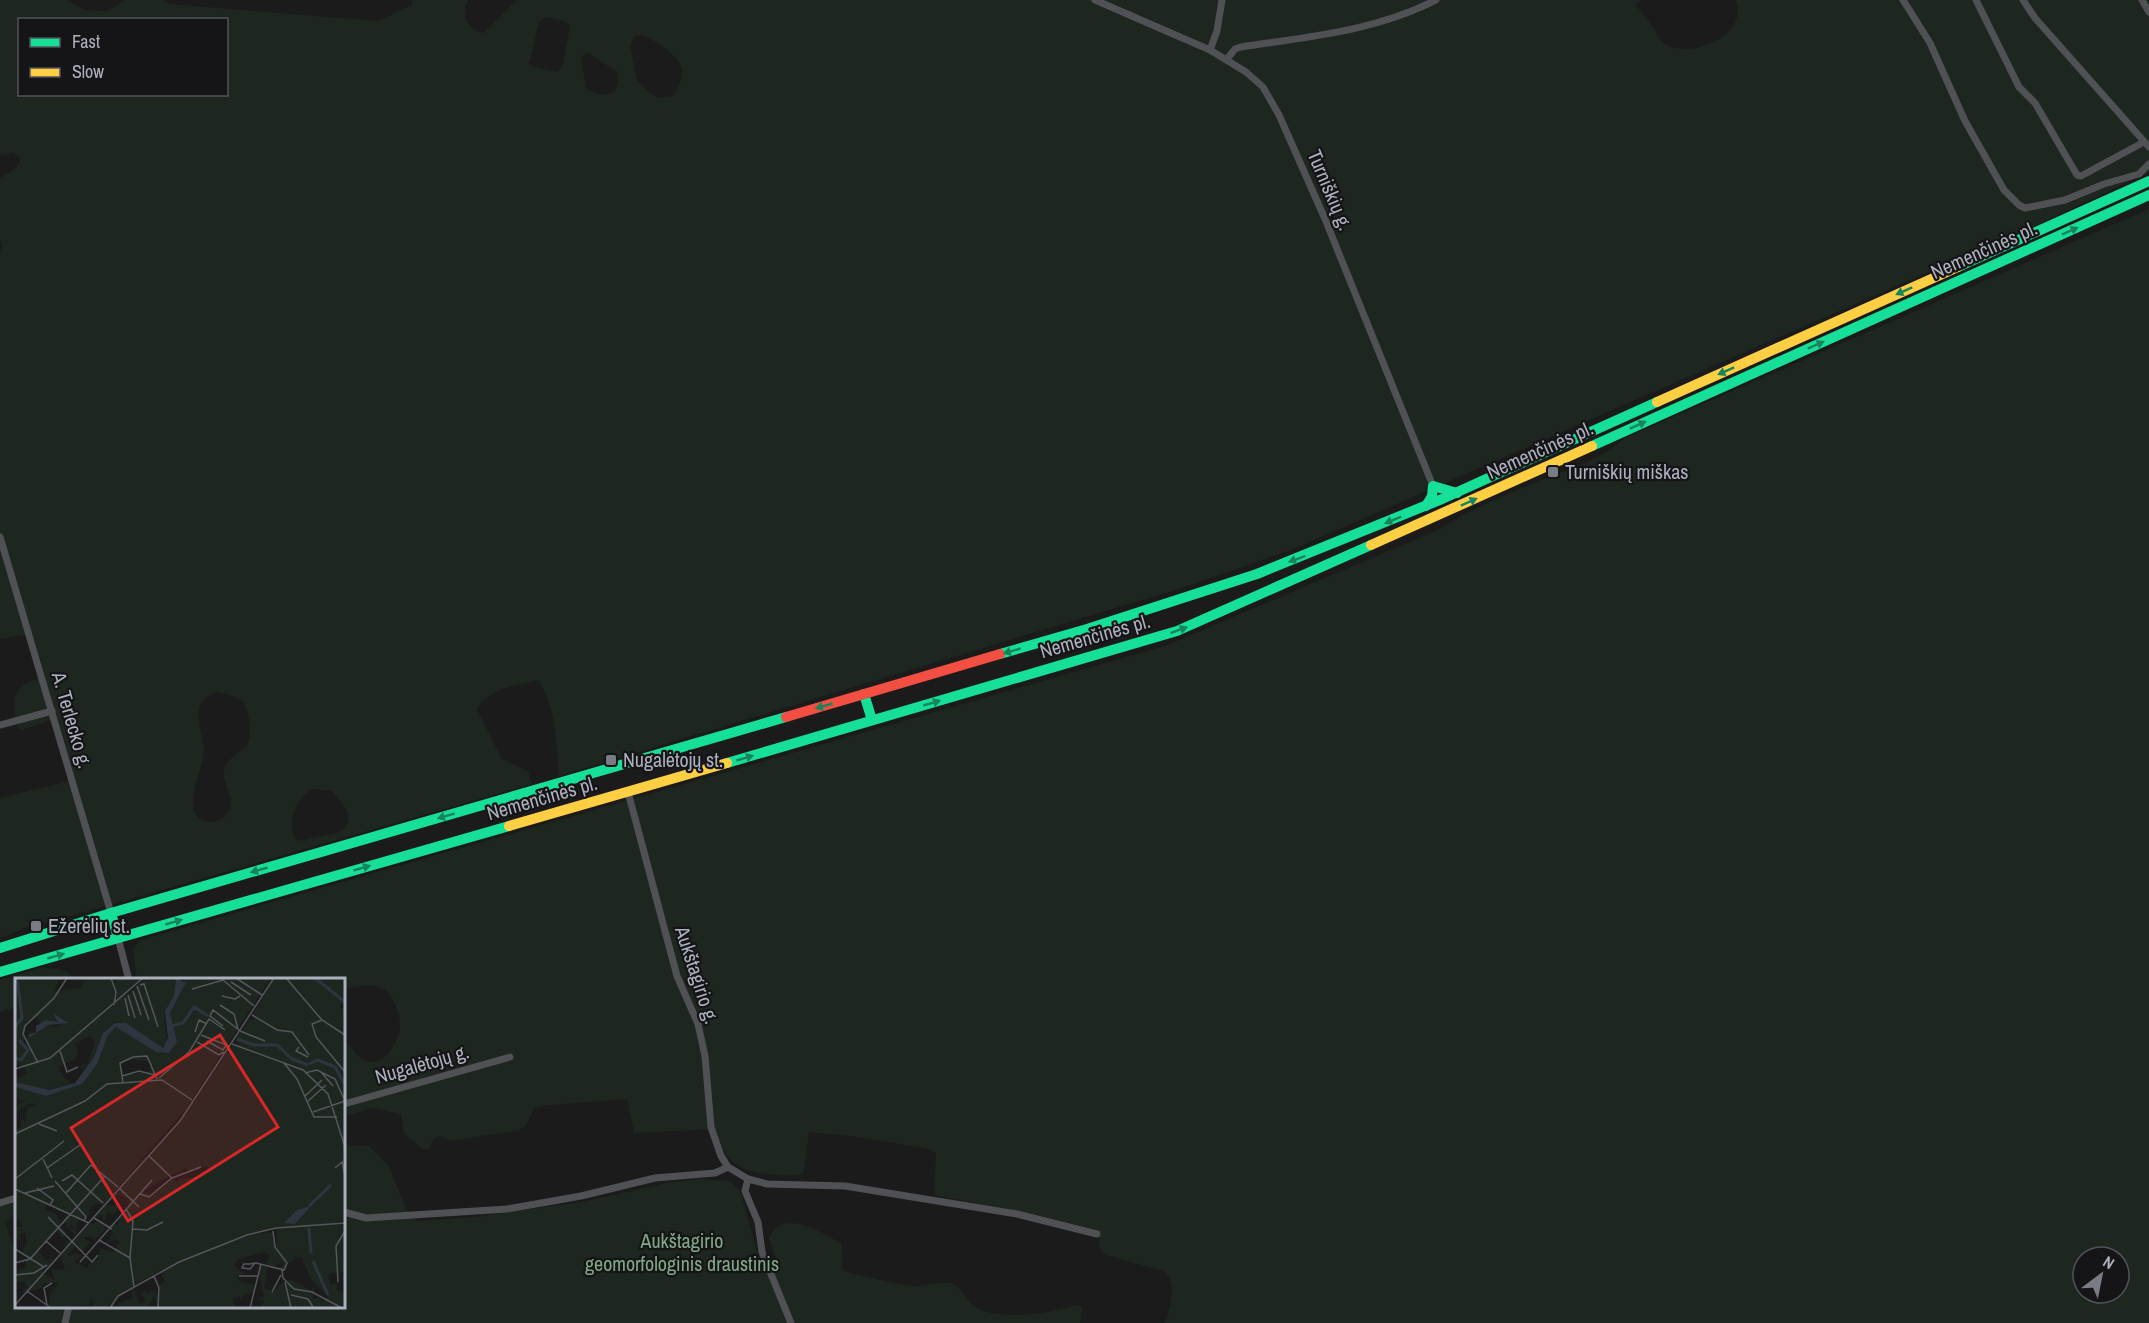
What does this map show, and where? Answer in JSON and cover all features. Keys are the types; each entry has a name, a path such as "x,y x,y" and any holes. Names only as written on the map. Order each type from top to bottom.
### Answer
{"main road":[{"name":"Nemenčinės pl.","path":"0,948 111,913 1193,596 1310,554 1457,493 2149,181"},
{"name":"Nemenčinės pl.","path":"0,972 628,792 1177,631 2149,195"},
{"path":"1579,438 1585,449"},
{"path":"1426,506 1432,496 1433,486 1457,493"},
{"path":"1351,537 1358,551"},
{"path":"864,694 872,720"},
{"path":"111,913 118,938"}],"street":[{"name":"Turniškių g.","path":"1095,0 1210,50 1246,72 1263,87 1280,115 1325,219 1433,486"},
{"path":"1227,59 1235,49 1241,47 1364,27 1423,7 1436,0"},
{"path":"1903,0 1930,43 1965,121 2004,190 2019,205 2025,208 2065,200 2104,184 2139,174 2149,164"},
{"path":"1976,0 2019,87 2035,103 2077,175 2081,176 2146,145 2035,18 2023,0"},
{"path":"2142,0 2149,12"},
{"path":"1210,50 1217,31 1220,1"},
{"name":"A. Terlecko g.","path":"0,537 111,913"},
{"path":"0,725 52,711"},
{"name":"Aukštagirio g.","path":"628,792 677,976 698,1024 705,1056 711,1127 721,1156 728,1167"},
{"path":"118,938 128,978"},
{"name":"Nugalėtojų g.","path":"345,1104 510,1057"},
{"path":"345,1212 366,1218 507,1209 581,1196 655,1178 715,1173 728,1167 748,1179 767,1184 845,1186 1017,1214 1097,1234"},
{"path":"748,1179 745,1191 758,1222 762,1252 791,1323"},
{"path":"0,1203 15,1198"},
{"path":"65,1323 69,1308"}],"green space":[{"path":"0,0 67,0 85,10 108,11 125,0 163,0 169,4 378,21 412,5 412,0 468,0 465,11 467,21 473,29 484,33 517,0 1643,0 1635,4 1662,42 1672,47 1685,49 1699,47 1725,35 1734,25 1738,13 1736,0 2149,0 2149,172 2050,219 1296,548 1185,587 559,776 552,714 538,680 495,692 477,709 502,759 528,771 532,784 46,923 35,924 0,938 0,798 74,780 57,718 21,730 17,727 14,707 16,693 26,684 45,676 34,637 21,635 0,639 0,254 2,245 0,240 0,178 16,168 20,158 13,153 0,155","holes":["545,17 565,21 570,26 563,64 558,72 533,67 529,64 539,22","642,35 653,40 680,64 682,69 680,83 673,96 660,98 651,94 637,80 630,45 634,37","588,53 617,72 617,87 610,94 599,94 586,88 581,58","217,692 243,702 250,730 247,745 225,767 224,778 231,799 230,810 221,819 210,822 200,819 193,803 204,750 199,709 203,700","313,789 332,791 348,812 348,823 344,828 337,833 297,841 292,820 297,805"]},
{"path":"2149,209 2149,1323 1163,1323 1167,1319 1172,1287 1168,1276 1163,1271 1107,1255 1101,1249 1100,1234 1096,1230 1032,1214 934,1195 936,1153 928,1149 859,1137 809,1132 803,1175 763,1174 734,1163 727,1156 716,1129 634,1133 627,1099 540,1106 534,1108 527,1124 520,1130 450,1141 440,1136 434,1139 429,1149 422,1149 404,1133 401,1114 371,1108 345,1117 345,1041 359,1057 372,1062 388,1054 398,1036 400,1024 397,1010 391,996 385,990 370,985 345,989 345,978 137,978 133,949 141,940 1165,646 1440,529 1488,503 1594,458 1625,438"},
{"path":"41,968 68,972 72,978 15,978 15,1007 0,1012 0,980"},
{"name":"Aukštagirio geomorfologinis draustinis","path":"345,1142 349,1145 369,1146 388,1165 407,1210 417,1221 475,1217 587,1201 671,1182 699,1179 730,1181 741,1193 758,1255 776,1258 769,1238 775,1229 783,1224 792,1223 813,1228 841,1243 843,1258 841,1268 849,1273 912,1286 953,1284 960,1288 971,1304 993,1313 1023,1315 1077,1305 1082,1307 1080,1323 0,1323 0,1207 13,1203 15,1204 15,1212 6,1224 13,1245 15,1245 15,1308 345,1308"}],"traffic: fast":[{"path":"1958,267 2149,181"},
{"path":"1592,446 2149,195"},
{"path":"1000,654 1087,629 1257,574 1442,499 1657,402"},
{"path":"1426,506 1432,496 1433,486 1457,493"},
{"path":"727,763 1177,631 1371,545"},
{"path":"864,694 872,720"},
{"path":"0,948 111,913 786,717"},
{"path":"0,972 509,826"},
{"path":"111,913 118,938"}],"traffic: slow":[{"path":"1657,402 1958,267"},
{"path":"1371,545 1592,446"},
{"path":"509,826 727,763"}],"traffic: jam":[{"path":"786,717 1000,654"}],"place":[{"name":"Turniškių miškas","path":"1553,472"},
{"name":"Nugalėtojų st.","path":"611,760"},
{"name":"Ežerėlių st.","path":"36,926"}]}
